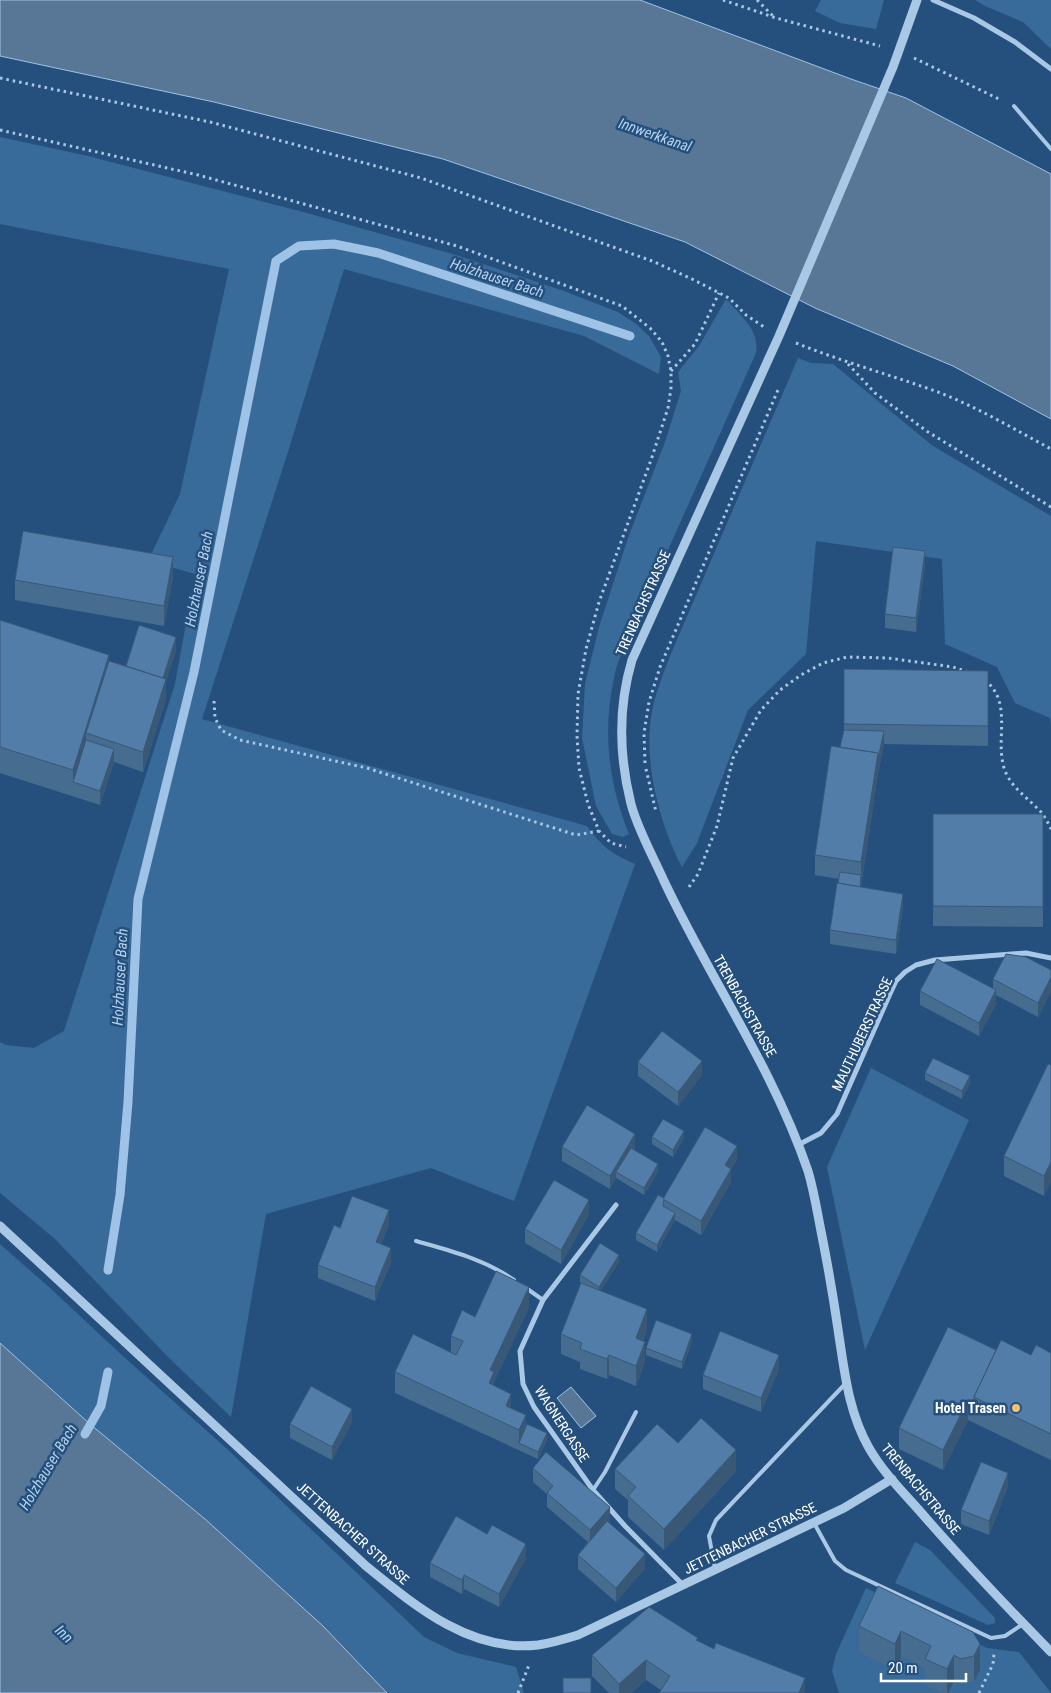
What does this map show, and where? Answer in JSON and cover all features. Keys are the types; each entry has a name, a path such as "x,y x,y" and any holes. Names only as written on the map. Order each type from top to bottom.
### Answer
{"street":[{"name":"TRENBACHSTRASSE","path":"917,0 900,51 779,336 632,660 626,679 622,720 624,767 632,806 646,843 676,907 769,1077 789,1120 798,1145 814,1191 829,1270 846,1383 857,1426 879,1464 986,1586 1051,1652"},
{"path":"933,0 974,18 1015,42 1051,69"},
{"name":"MAUTHUBERSTRASSE","path":"798,1145 820,1133 837,1114 896,981 905,972 916,965 935,960 1026,953 1051,958"},
{"name":"WAGNERGASSE","path":"616,1205 543,1300 520,1351 523,1384 534,1407 593,1490 625,1526 684,1586"},
{"name":"JETTENBACHER STRASSE","path":"0,1226 366,1566 402,1595 463,1633 499,1643 536,1645 557,1642 578,1635 844,1508 892,1479"}],"lane":[{"path":"1014,106 1051,149"},
{"path":"416,1241 465,1254 496,1268 543,1300"},
{"path":"715,1570 708,1536 716,1520 846,1383"},
{"path":"593,1490 605,1472 636,1412"},
{"path":"813,1522 835,1561 846,1570 991,1638 1005,1636 1023,1624"}],"path":[{"path":"757,0 776,18"},
{"path":"0,78 210,122 421,178 652,261 729,298 746,315 779,336 847,363 939,393 989,416 1051,449"},
{"path":"0,130 198,175 456,246 622,306 650,328 662,342 668,356 671,371 668,408 599,602 586,649 578,694 577,736 579,768 588,804 599,831 611,843 625,847 646,843"},
{"path":"671,371 695,344 719,293"},
{"path":"847,363 875,393 928,432 1051,507"},
{"path":"658,819 645,765 644,733 649,702 660,667 778,389"},
{"path":"676,907 698,874 708,851 717,826 733,758 761,710 780,690 800,675 822,663 847,657 888,658 953,667 974,674"},
{"path":"980,677 987,680 997,692 1001,709 1004,768 1013,784 1043,814 1051,829"},
{"path":"214,701 216,718 221,730 240,740 367,768 576,835 599,831"},
{"path":"979,1693 993,1664 994,1649 991,1638"},
{"path":"518,1693 536,1645"}],"shaded area":[{"path":"821,0 884,0 876,29 840,23 815,11"},
{"path":"975,0 1051,0 1051,49 1023,22"},
{"path":"0,137 88,156 307,213 456,255 564,291 618,312 636,324 649,336 661,357 659,374 584,336 344,269 287,455 202,719 587,826 608,849 635,864 514,1201 431,1168 266,1214 231,1417 170,1359 55,1239 0,1193 0,1042 6,1045 34,1048 64,1031 175,684 195,574 148,561 180,494 229,269 0,224"},
{"path":"726,299 752,330 755,337 756,353 616,669 609,712 608,732 609,753 616,793 629,834 623,837 612,834 596,806 582,738 585,684 599,627 628,538 665,442 681,391 678,372 699,346"},
{"path":"798,358 811,363 833,364 933,446 1051,516 1051,727 1050,718 1015,703 997,667 945,644 942,559 816,541 806,654 748,710 697,843 682,867 662,817 653,780 649,743 655,699 670,656"},
{"path":"871,1068 969,1120 865,1350 827,1167"},
{"path":"0,1244 226,1448 424,1637 457,1653 516,1667 524,1693 387,1693 323,1626 205,1519 91,1425 0,1343"},
{"path":"915,1542 930,1550 995,1618 995,1623 988,1625 895,1583"},
{"path":"866,1588 987,1648 1019,1652 1051,1693 948,1693 954,1681 961,1685 974,1682 901,1657 931,1672 942,1693 839,1693 832,1671 836,1654"}],"water":[{"name":"Innwerkkanal","path":"0,0 640,0 906,98 1051,174 1051,419 953,366 815,308 685,242 443,159 214,102 0,56"},
{"name":"Inn","path":"0,1343 91,1425 205,1519 323,1626 387,1693 0,1693"},
{"path":"571,1387 596,1416 581,1428 557,1398"}],"building":[{"path":"23,531 173,557 164,606 15,580"},
{"path":"893,547 925,551 916,618 885,614"},
{"path":"0,620 109,655 73,770 0,747"},
{"path":"139,625 176,637 163,678 126,666"},
{"path":"109,661 166,679 143,752 86,733"},
{"path":"844,669 988,671 988,726 844,724"},
{"path":"844,730 884,731 878,759 878,753 840,747"},
{"path":"86,740 114,749 100,791 73,782"},
{"path":"831,746 878,753 861,862 815,855"},
{"path":"933,814 1043,814 1043,907 933,906"},
{"path":"840,872 861,875 860,887 838,883"},
{"path":"837,883 903,894 896,940 830,930"},
{"path":"1006,954 1026,957 1051,970 1051,977 1038,1003 993,979"},
{"path":"937,959 996,990 979,1023 920,991"},
{"path":"662,1031 702,1061 678,1092 638,1062"},
{"path":"933,1058 970,1076 962,1091 925,1073"},
{"path":"1048,1064 1051,1065 1051,1162 1044,1176 1004,1156"},
{"path":"587,1105 635,1134 610,1176 562,1147"},
{"path":"663,1119 684,1131 673,1150 652,1137"},
{"path":"705,1127 737,1146 725,1165 731,1169 701,1221 663,1199"},
{"path":"631,1148 658,1164 644,1188 616,1172"},
{"path":"554,1180 589,1200 561,1250 525,1229"},
{"path":"658,1195 664,1198 663,1206 675,1213 657,1245 636,1233"},
{"path":"352,1196 389,1210 376,1242 391,1248 375,1287 318,1265 334,1225 340,1228"},
{"path":"600,1243 619,1255 599,1287 580,1275"},
{"path":"496,1271 529,1287 490,1370 494,1372 489,1383 511,1394 506,1406 526,1415 519,1430 395,1372 413,1334 456,1355 463,1341 451,1336 462,1310 475,1317"},
{"path":"581,1283 647,1309 636,1338 645,1342 636,1366 609,1355 607,1359 580,1349 582,1343 561,1334"},
{"path":"656,1320 692,1334 682,1362 646,1348"},
{"path":"948,1327 996,1350 974,1397 974,1403 968,1400 943,1450 899,1428"},
{"path":"720,1331 779,1355 761,1398 703,1375"},
{"path":"1001,1340 1031,1355 1036,1345 1051,1353 1051,1434 974,1397"},
{"path":"311,1386 352,1409 332,1447 290,1424"},
{"path":"701,1418 736,1450 664,1529 628,1496 636,1487 615,1469 657,1424 678,1443"},
{"path":"527,1424 547,1433 538,1452 519,1443"},
{"path":"546,1452 610,1507 590,1530 547,1493 553,1486 533,1468"},
{"path":"981,1462 1008,1473 989,1521 961,1510"},
{"path":"456,1516 487,1534 492,1525 526,1544 499,1594 464,1575 462,1580 430,1563"},
{"path":"607,1521 645,1554 616,1588 578,1555"},
{"path":"878,1586 973,1632 980,1644 974,1656 961,1659 954,1655 947,1669 925,1659 931,1646 901,1631 895,1644 859,1626"},
{"path":"649,1607 698,1638 696,1640 714,1649 716,1643 805,1678 799,1693 659,1693 670,1676 646,1660 619,1684 592,1655"},
{"path":"563,1678 591,1678 591,1693 563,1693"}],"waterway":[{"name":"Holzhauser Bach","path":"108,1270 120,1195 128,1102 138,899 194,672 276,261 299,246 334,244 378,253 630,336"},
{"name":"Holzhauser Bach","path":"85,1434 101,1406 108,1372"}],"place":[{"name":"Hotel Trasen","path":"1016,1408"}]}
